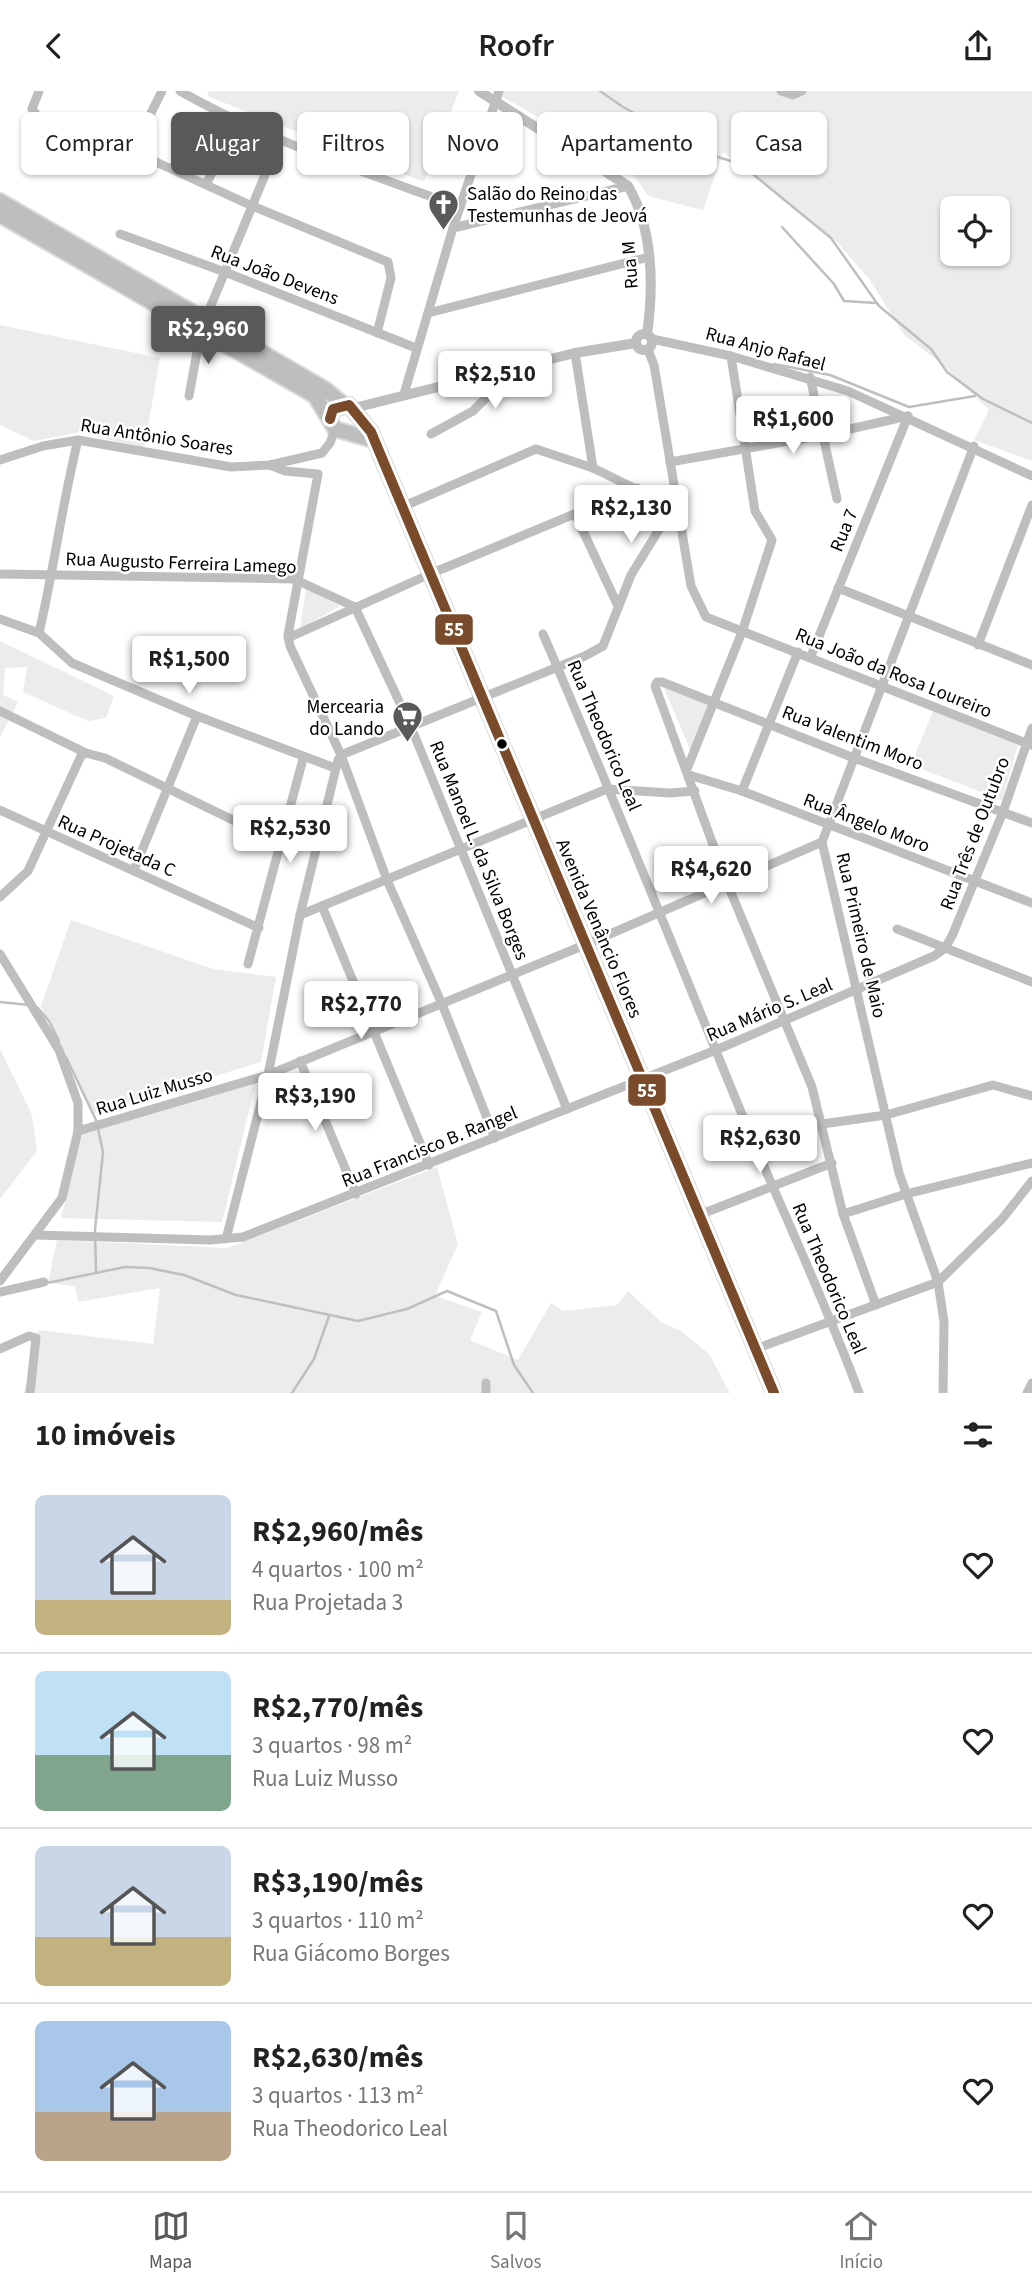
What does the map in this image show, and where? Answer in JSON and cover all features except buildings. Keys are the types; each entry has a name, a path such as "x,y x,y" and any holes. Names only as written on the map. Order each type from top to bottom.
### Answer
{"main road":[{"name":"Avenida Venâncio Flores","path":"0,201 315,396 335,426"},
{"name":"Avenida Venâncio Flores","path":"0,215 325,389 352,410 368,427 774,1393"},
{"path":"333,409 352,410 352,429 335,426 333,409"},
{"path":"335,426 373,440"}],"street":[{"path":"34,112 32,109 39,91"},
{"path":"152,112 162,91"},
{"path":"180,91 217,112"},
{"path":"479,91 628,186"},
{"path":"404,394 453,228 499,91"},
{"path":"781,91 793,95 802,91"},
{"path":"283,143 460,207"},
{"path":"157,162 250,205 388,262 391,270 377,333"},
{"path":"207,183 211,175"},
{"path":"189,396 203,325 263,175"},
{"path":"453,228 628,186"},
{"name":"Rua M","path":"628,186 640,209 649,257 649,341"},
{"name":"Rua João Devens","path":"120,234 225,272 416,348"},
{"path":"428,313 649,257"},
{"path":"352,410 404,394 575,353 636,343 640,335 649,341"},
{"name":"Rua Anjo Rafael","path":"649,341 731,356 810,377 908,416 1032,476"},
{"name":"Rua João da Rosa Loureiro","path":"649,341 670,462 674,504 691,586 706,617 811,656 880,687 1029,744"},
{"path":"575,353 593,468"},
{"path":"731,356 755,511 771,536 770,550 743,632 688,772 727,883 786,1020 822,1124 843,1214 876,1305"},
{"path":"431,434 473,411 491,393 526,377 534,363"},
{"path":"810,377 837,499"},
{"path":"670,462 822,435 908,416"},
{"name":"Rua 7","path":"811,656 908,416"},
{"name":"Rua Antônio Soares","path":"0,460 43,446 78,440 232,467 270,465 322,453 330,443 335,426"},
{"path":"39,633 52,576 62,506 78,440"},
{"name":"Rua Primeiro de Maio","path":"943,1393 944,1322 938,1282 906,1194 822,842 974,446"},
{"path":"226,1240 268,1075 300,915 335,768 341,755 603,646 635,567 674,504 593,468 536,449 402,507"},
{"name":"Rua Antônio Soares","path":"270,465 285,471 312,471 318,474 299,580"},
{"path":"288,638 429,574 637,488"},
{"path":"978,645 1032,505"},
{"path":"575,514 618,606"},
{"name":"Rua Augusto Ferreira Lamego","path":"0,574 299,580 355,607"},
{"path":"299,580 288,638 341,755 387,880 442,1004 495,1138"},
{"path":"838,588 1032,665"},
{"name":"Rua Manoel L. da Silva Borges","path":"355,607 411,727 567,1109"},
{"path":"0,619 39,633 72,663 303,759 335,768"},
{"name":"Rua Theodorico Leal","path":"543,634 607,789 662,912 772,1186 833,1321 859,1393"},
{"path":"743,791 798,652"},
{"name":"Rua Valentim Moro","path":"688,772 657,694 657,682 1032,823"},
{"path":"0,711 84,755 105,758 167,791 280,843"},
{"path":"134,870 197,716"},
{"name":"Rua Três de Outubro","path":"945,948 1003,811 1029,744 1032,728"},
{"path":"0,897 22,878 84,755"},
{"path":"248,964 303,759"},
{"name":"Rua Ângelo Moro","path":"688,772 1032,903"},
{"path":"300,915 460,852 607,789 670,793 695,791"},
{"name":"Rua Projetada C","path":"0,810 46,834 134,870 259,928"},
{"name":"Rua Luiz Musso","path":"78,1131 268,1075 587,944 822,842"},
{"path":"322,906 429,1165"},
{"path":"897,929 1032,982"},
{"name":"Rua Mário S. Leal","path":"642,1080 858,990 934,956 945,948"},
{"path":"0,954 59,1049 78,1103 78,1131 62,1198 0,1281"},
{"path":"300,1061 356,1194"},
{"name":"Rua Francisco B. Rangel","path":"36,1235 226,1240 243,1237 642,1080"},
{"path":"822,1124 886,1115 993,1085 1032,1096"},
{"path":"699,1215 831,1163"},
{"path":"843,1214 906,1194 1032,1163"},
{"path":"755,1349 938,1282 1002,1219 1032,1181"},
{"path":"0,1292 44,1282"},
{"path":"0,1349 29,1336 36,1338 30,1392"},
{"path":"1027,1393 1032,1383"}],"shaded area":[{"path":"209,91 459,91 451,112 423,112 423,175 427,175 424,182 406,175 409,175 409,112 297,112 297,132 283,126 283,112 247,112 207,96"},
{"path":"492,91 1032,91 1032,461 974,440 989,410 942,364 904,335 870,280 836,241 752,175 827,175 827,112 731,112 731,158 723,152 717,169 717,112 537,112 537,116"},
{"path":"634,175 715,175 703,210 648,196"},
{"path":"0,325 160,358 144,449 81,432 34,441 0,425"},
{"path":"306,588 340,606 300,629"},
{"path":"0,641 114,696 106,718 88,721 23,692 27,667 5,668 3,695 18,702 0,737"},
{"path":"664,688 710,703 691,752"},
{"path":"933,711 1018,745 1002,800 911,765"},
{"path":"71,920 213,969 276,977 261,1062 92,1114 41,1006"},
{"path":"0,1049 32,1115 37,1151 0,1199"},
{"path":"257,1078 222,1222 61,1218 82,1133"},
{"path":"437,1167 458,1244 435,1296 482,1312 470,1340 518,1360 551,1303 563,1311 617,1305 628,1291 661,1322 681,1331 709,1354 730,1393 24,1393 38,1330 153,1344 160,1288 78,1302 75,1286 48,1283 57,1240 227,1248"}],"waterway":[{"path":"600,91 623,107 711,155 738,163 749,171 831,238 879,306 931,349 947,372 983,399 1032,423"},
{"path":"782,227 834,284 844,301 876,303"},
{"path":"774,364 830,375 909,407 975,396"},
{"path":"0,1002 29,1005"},
{"path":"38,1008 49,1021 59,1041"},
{"path":"66,1057 96,1120 103,1152 95,1230 96,1273"},
{"path":"47,1283 125,1267 149,1268 184,1275 236,1295 358,1321 407,1309 447,1291 496,1311 514,1365 533,1393"},
{"path":"292,1393 314,1359 329,1316"}],"transit line":[{"name":"55","path":"330,419 333,409 349,405 371,432 774,1393"}],"place":[{"name":"Salão do Reino das Testemunhas de Jeová","path":"444,231"},
{"name":"Mercearia do Lando","path":"407,744"}]}
